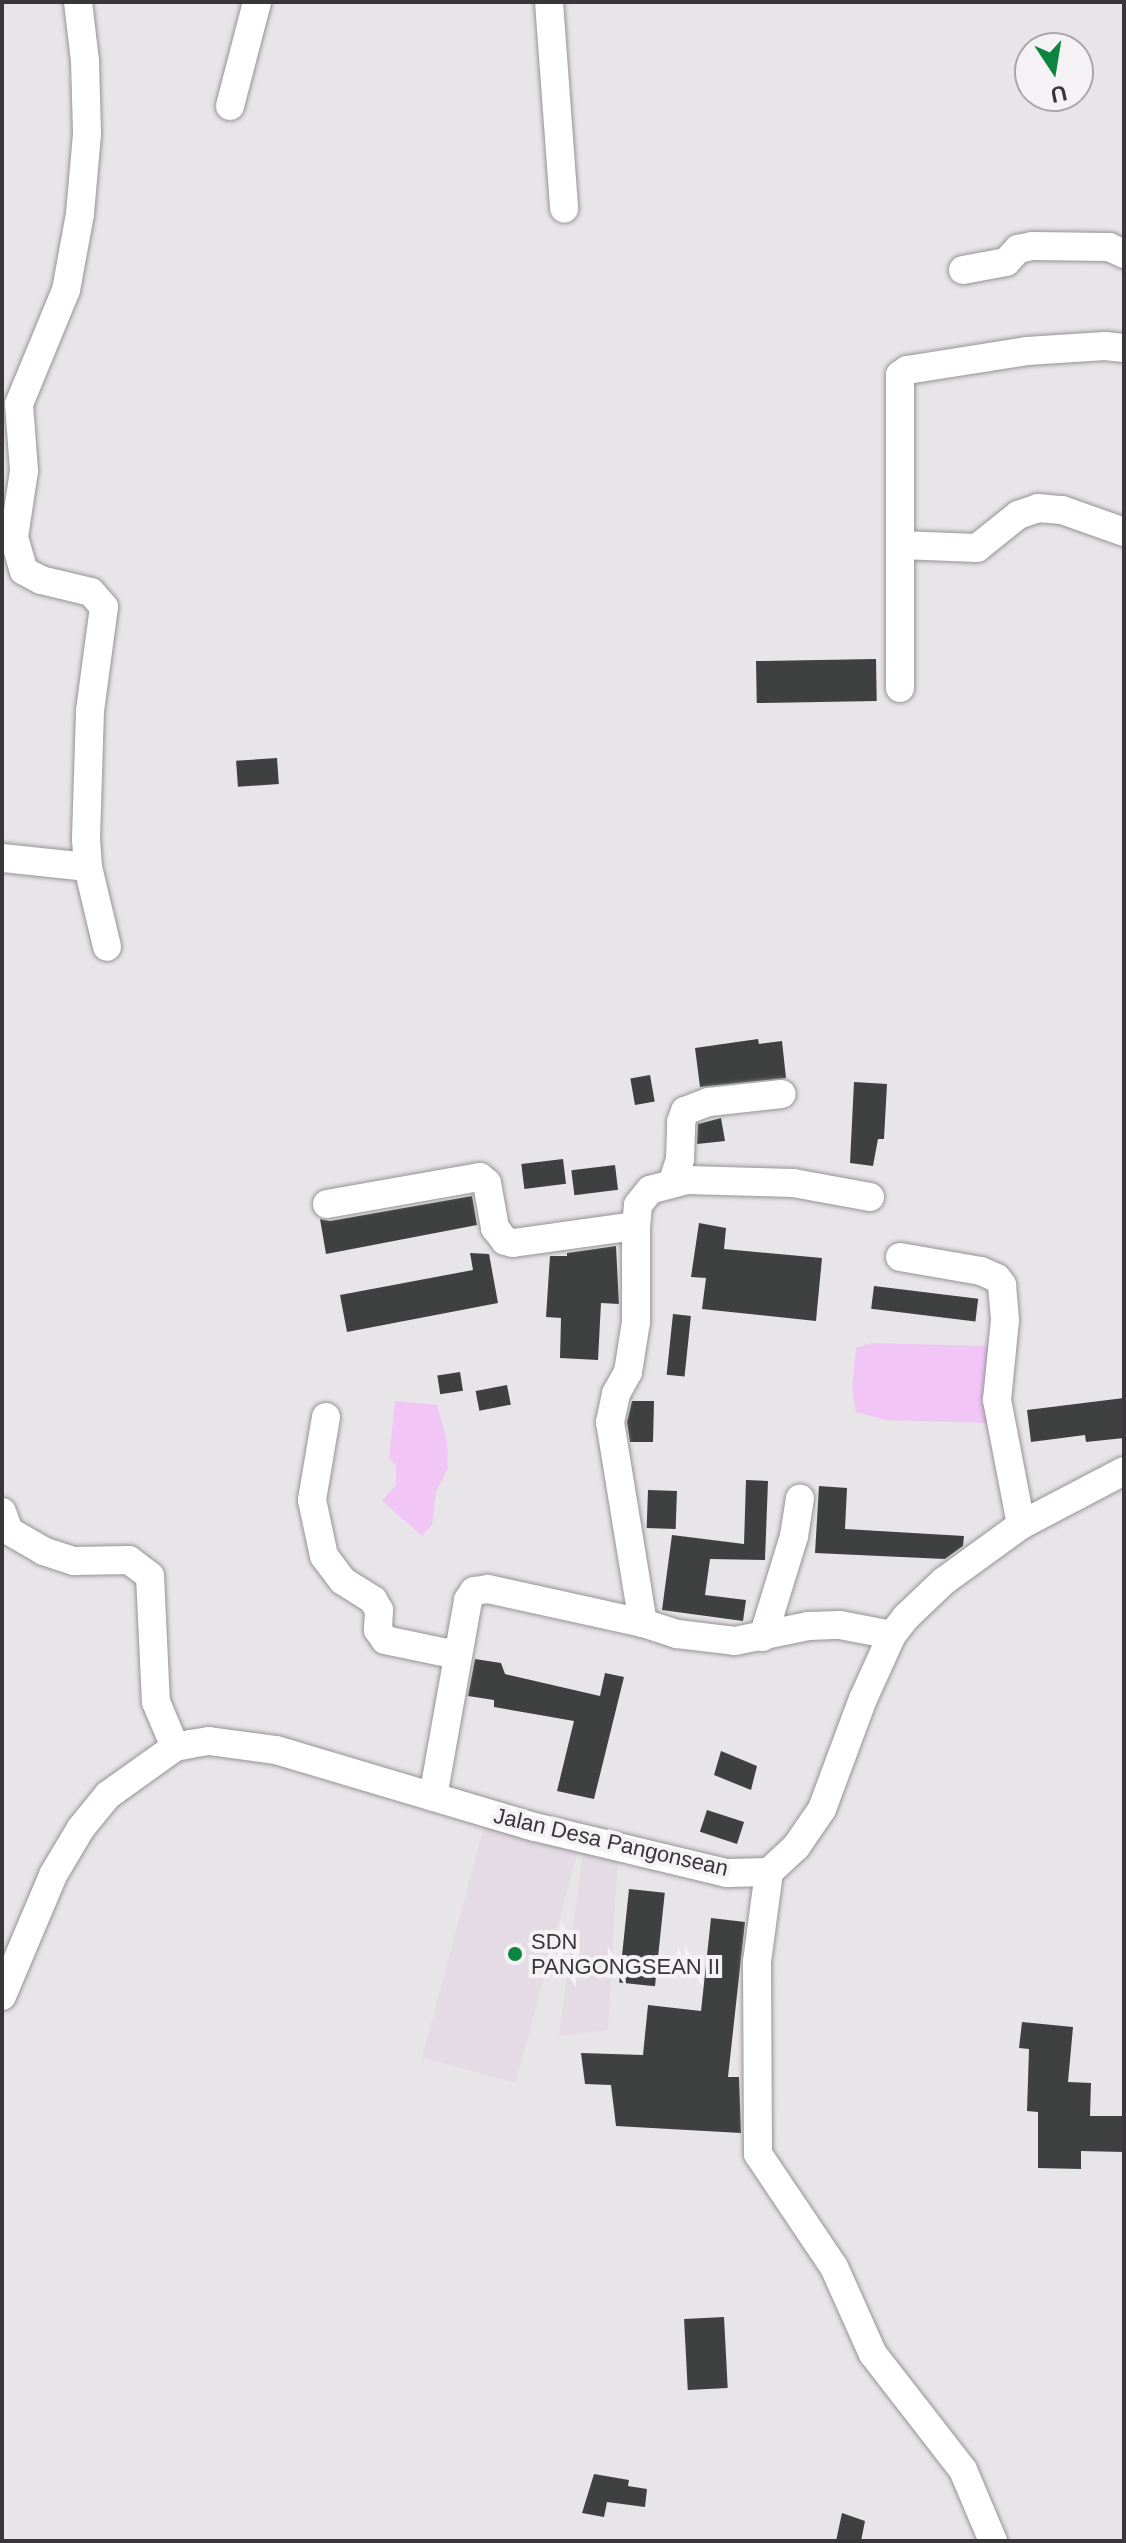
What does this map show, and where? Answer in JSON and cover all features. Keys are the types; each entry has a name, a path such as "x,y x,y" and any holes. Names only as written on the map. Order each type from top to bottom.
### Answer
{"street":[{"path":"78,2 85,61 87,134 80,214 66,290 19,404 24,471 14,537 13,569 41,580 91,592 101,599 104,607 87,758 88,867 107,947"},
{"path":"230,106 257,2"},
{"path":"549,2 564,208"},
{"path":"963,270 1006,262 1018,249 1032,246 1109,247 1124,254"},
{"path":"900,688 900,375 907,370 1027,351 1105,346 1124,348"},
{"path":"900,545 960,550 977,548 1018,515 1038,508 1062,510 1124,532"},
{"path":"2,858 88,867"},
{"path":"673,1181 680,1159 681,1122 685,1111 709,1102 782,1094"},
{"path":"327,1204 480,1177 487,1183 495,1228 505,1241 513,1243 636,1226"},
{"path":"643,1623 621,1510 610,1422 616,1394 628,1372 636,1322 638,1205 650,1190 673,1181 793,1183 870,1197"},
{"path":"900,1257 981,1271 997,1278 1002,1285 1005,1320 997,1400 1021,1525"},
{"path":"326,1417 312,1500 324,1556 343,1581 373,1600 379,1610 378,1630 385,1640 457,1655"},
{"path":"993,2541 963,2470 873,2354 834,2267 758,2154 757,1962 769,1872 809,1832 822,1809 863,1699 892,1635 906,1617 944,1581 1021,1525 1124,1471"},
{"path":"763,1637 784,1559 794,1536 800,1498"},
{"path":"2,1996 53,1875 81,1828 108,1795 175,1747 156,1702 150,1576 129,1560 74,1561 58,1557 4,1525"},
{"path":"433,1797 457,1655 468,1600 474,1591 488,1589 706,1639 763,1637 808,1626 840,1625 892,1635"},
{"name":"Jalan Desa Pangonsean","path":"175,1747 209,1741 276,1750 535,1827 727,1873 769,1872"}],"shaded area":[{"path":"871,1343 992,1346 989,1423 886,1420 856,1412 852,1388 856,1348"},
{"path":"395,1401 437,1405 447,1442 448,1468 436,1492 432,1525 422,1536 382,1501 396,1485 396,1466 389,1458"},
{"name":"SDN PANGONGSEAN II","path":"486,1819 580,1844 516,2083 422,2058"},
{"name":"SDN PANGONGSEAN II","path":"584,1844 618,1855 608,2030 559,2036"}],"building":[{"path":"876,659 877,701 757,703 756,661"},
{"path":"277,758 279,784 238,787 236,761"},
{"path":"758,1039 759,1044 782,1041 786,1078 700,1087 695,1048"},
{"path":"650,1075 655,1102 635,1105 630,1078"},
{"path":"854,1082 887,1084 884,1139 878,1139 873,1166 850,1163"},
{"path":"721,1118 725,1141 697,1144 698,1124"},
{"path":"563,1159 566,1184 524,1189 521,1164"},
{"path":"615,1165 618,1190 574,1195 571,1170"},
{"path":"472,1196 477,1225 326,1254 320,1219 330,1221"},
{"path":"699,1223 726,1228 724,1249 822,1258 816,1321 702,1309 706,1278 691,1277"},
{"path":"616,1246 619,1304 601,1303 598,1360 560,1358 561,1318 546,1317 550,1256 567,1256 567,1253"},
{"path":"470,1253 489,1254 498,1303 347,1332 340,1295 473,1270"},
{"path":"874,1286 978,1299 975,1322 871,1309"},
{"path":"673,1314 691,1316 685,1377 667,1375"},
{"path":"460,1372 463,1391 440,1394 437,1376"},
{"path":"507,1385 511,1405 479,1411 476,1391"},
{"path":"1124,1398 1124,1438 1086,1442 1085,1435 1031,1442 1027,1410"},
{"path":"632,1401 654,1401 653,1442 630,1442 627,1422"},
{"path":"746,1480 768,1481 765,1560 710,1559 705,1595 746,1600 743,1621 662,1610 672,1535 744,1544"},
{"path":"819,1486 847,1488 845,1529 964,1536 963,1546 945,1559 815,1553"},
{"path":"648,1490 677,1491 676,1529 647,1528"},
{"path":"475,1659 501,1663 505,1674 600,1696 605,1673 624,1677 594,1799 557,1791 574,1721 494,1707 494,1700 468,1696"},
{"path":"721,1751 757,1766 751,1790 714,1775"},
{"path":"707,1810 744,1822 737,1844 700,1832"},
{"path":"629,1889 665,1893 655,1986 619,1982"},
{"path":"711,1918 745,1922 728,2077 739,2077 741,2133 616,2126 611,2085 585,2084 581,2053 643,2055 648,2005 701,2011"},
{"path":"1022,2022 1073,2027 1068,2082 1091,2083 1090,2116 1124,2116 1124,2152 1081,2151 1081,2169 1038,2168 1038,2112 1027,2111 1029,2049 1019,2048"},
{"path":"724,2317 728,2388 688,2390 684,2319"},
{"path":"594,2474 629,2480 628,2486 647,2489 645,2507 607,2502 604,2517 582,2513"},
{"path":"842,2513 865,2521 861,2541 836,2541"}],"place":[{"name":"SDN PANGONGSEAN II","path":"515,1954"}]}
